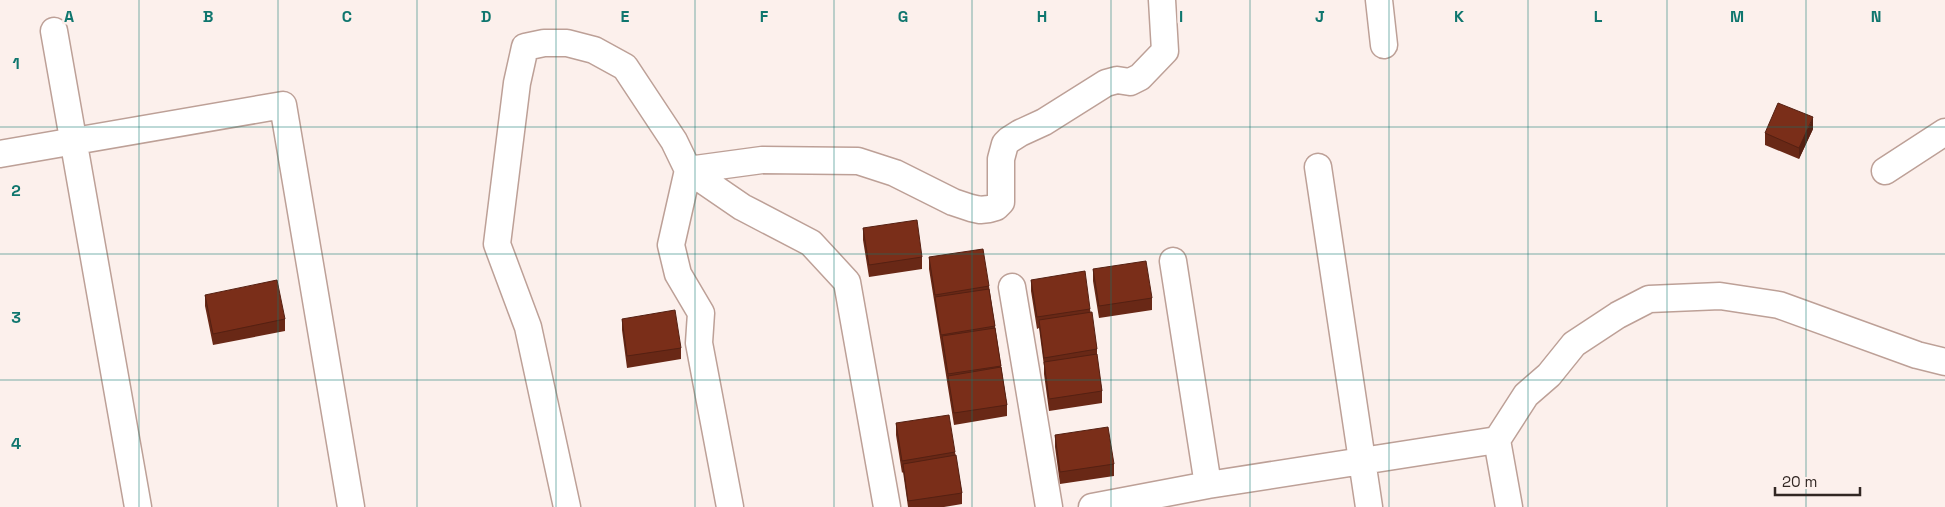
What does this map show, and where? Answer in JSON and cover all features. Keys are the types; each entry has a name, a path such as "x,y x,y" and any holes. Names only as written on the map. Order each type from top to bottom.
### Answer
{"street":[{"path":"688,170 762,160 858,161 895,173 953,202 980,210 990,209 1000,202 1001,159 1009,140 1020,132 1044,122 1106,83 1117,80 1130,82 1140,77 1165,51 1162,0"},
{"path":"1378,0 1384,45"},
{"path":"54,31 138,507"},
{"path":"567,507 528,327 497,244 517,84 525,47 544,43 567,43 594,50 625,67 674,141 688,170 742,207 811,242 847,282 887,507"},
{"path":"0,154 283,105 351,507"},
{"path":"1945,132 1885,171 1945,149"},
{"path":"1318,167 1369,507"},
{"path":"688,170 672,245 678,274 701,313 698,343 730,507"},
{"path":"1173,261 1208,485"},
{"path":"1012,287 1048,507"},
{"path":"1509,507 1497,440 1526,396 1549,375 1574,344 1618,315 1649,299 1720,296 1779,305 1945,362"},
{"path":"1092,507 1208,485 1497,440"}],"building":[{"path":"1778,103 1813,117 1799,148 1765,133"},
{"path":"917,220 922,257 869,265 863,228"},
{"path":"983,249 989,286 935,295 929,257"},
{"path":"1146,261 1152,298 1099,306 1093,269"},
{"path":"1085,271 1090,309 1037,317 1031,280"},
{"path":"277,280 285,319 213,334 205,295"},
{"path":"989,289 995,326 941,335 935,297"},
{"path":"675,310 681,348 627,356 622,319"},
{"path":"1092,312 1097,349 1044,358 1039,320"},
{"path":"995,328 1001,366 948,374 942,336"},
{"path":"1097,354 1102,391 1049,399 1044,362"},
{"path":"1001,367 1007,405 954,413 948,376"},
{"path":"949,415 955,452 902,461 896,423"},
{"path":"1108,427 1114,464 1060,472 1055,435"},
{"path":"956,455 962,493 908,501 903,464"}]}
